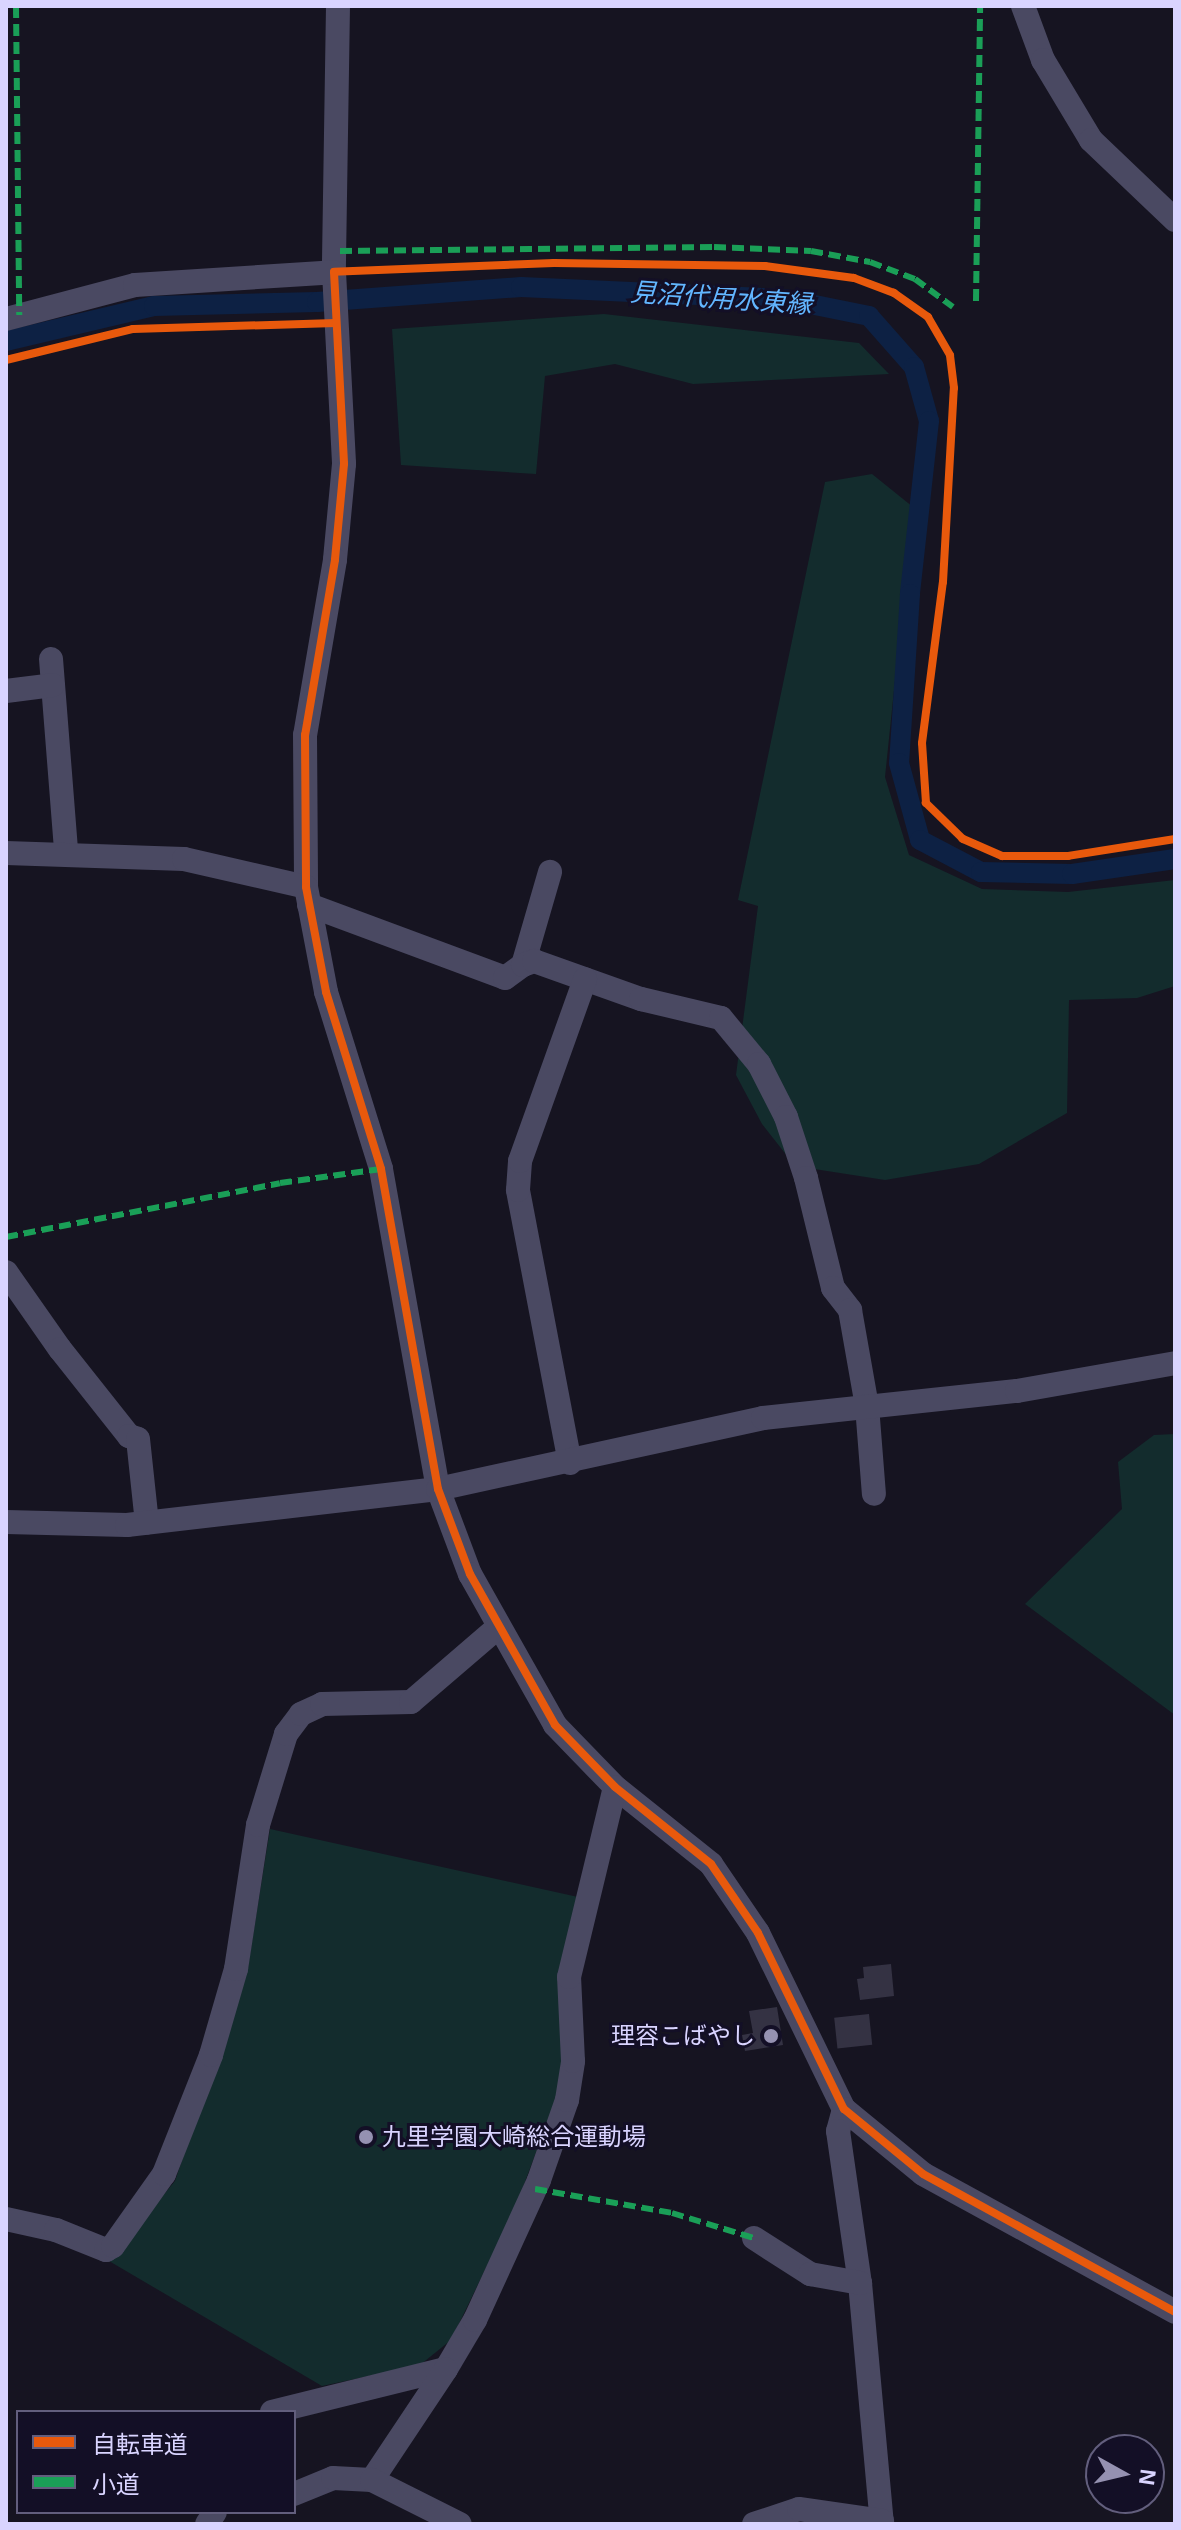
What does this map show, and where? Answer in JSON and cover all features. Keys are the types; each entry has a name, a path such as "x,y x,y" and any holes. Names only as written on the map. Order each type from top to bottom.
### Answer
{"street":[{"path":"338,6 334,278 344,464 335,560 305,735 308,896 326,992 381,1169 438,1489 470,1574 497,1628 555,1725 615,1787 711,1864 758,1933 844,2109 923,2174 1175,2312"},
{"path":"1023,6 1043,60 1091,140 1175,220"},
{"path":"6,319 135,285 334,278"},
{"path":"51,659 66,851"},
{"path":"6,691 53,685"},
{"path":"6,853 66,851 197,861 308,896 505,978 534,961 721,1018 759,1064 801,1163 833,1288 850,1310 867,1406 874,1494"},
{"path":"523,965 550,872"},
{"path":"570,1463 518,1190 520,1161 585,979"},
{"path":"6,1272 129,1436 138,1439 147,1523"},
{"path":"6,1522 147,1523 438,1489 570,1463 763,1418 1017,1391 1175,1363"},
{"path":"6,2219 56,2230 106,2250 113,2246 164,2174 211,2055 236,1969 258,1825 286,1734 301,1714 322,1704 411,1702 497,1628"},
{"path":"372,2480 475,2320 535,2189 567,2100 573,2061 569,1977 615,1787"},
{"path":"754,2524 799,2509 882,2522 860,2283 838,2131 844,2109"},
{"path":"754,2238 810,2274 860,2283"},
{"path":"280,2410 446,2369"},
{"path":"296,2493 333,2478 372,2480 460,2524"}],"green space":[{"path":"604,314 859,343 889,374 693,384 615,364 545,376 536,474 401,465 392,329"},
{"path":"872,474 913,507 885,777 909,855 982,889 1068,892 1175,880 1175,986 1137,998 1069,1000 1067,1113 979,1164 885,1180 795,1166 762,1124 736,1075 758,906 738,900 825,482"},
{"path":"1175,1434 1175,1715 1025,1604 1122,1509 1118,1462 1154,1435"},
{"name":"九里学園大崎総合運動場","path":"270,1829 578,1897 558,2093 516,2206 451,2340 420,2365 322,2386 109,2261 175,2181 248,1967"}],"building":[{"path":"891,1964 894,1996 860,2000 857,1979 864,1978 863,1967"},
{"path":"777,2007 783,2045 745,2051 742,2035 753,2033 749,2011"},
{"path":"869,2014 872,2045 837,2048 834,2018"}],"waterway":[{"name":"見沼代用水東縁","path":"6,341 154,306 317,302 521,287 785,299 869,316 914,367 929,421 910,594 899,763 920,840 981,872 1072,874 1175,859"}],"marked path":[{"path":"16,6 19,315"},
{"path":"976,301 980,6"},
{"path":"340,251 714,247 811,251 870,262 915,279 953,307"},
{"path":"6,1237 280,1183 381,1169"},
{"path":"535,2189 672,2213 754,2238"}],"cycle path":[{"path":"1175,839 1068,856 1002,856 963,839 926,803 922,743 943,582 954,388 950,355 928,317 894,293 854,278 765,266 554,263 334,272 344,464 335,560 305,735 306,887 326,992 381,1169 438,1489 470,1574 555,1725 615,1787 711,1864 758,1933 844,2109 923,2174 1175,2312"},
{"path":"6,360 133,329 336,323"}],"place":[{"name":"理容こばやし","path":"771,2036"},
{"name":"九里学園大崎総合運動場","path":"366,2137"}]}
